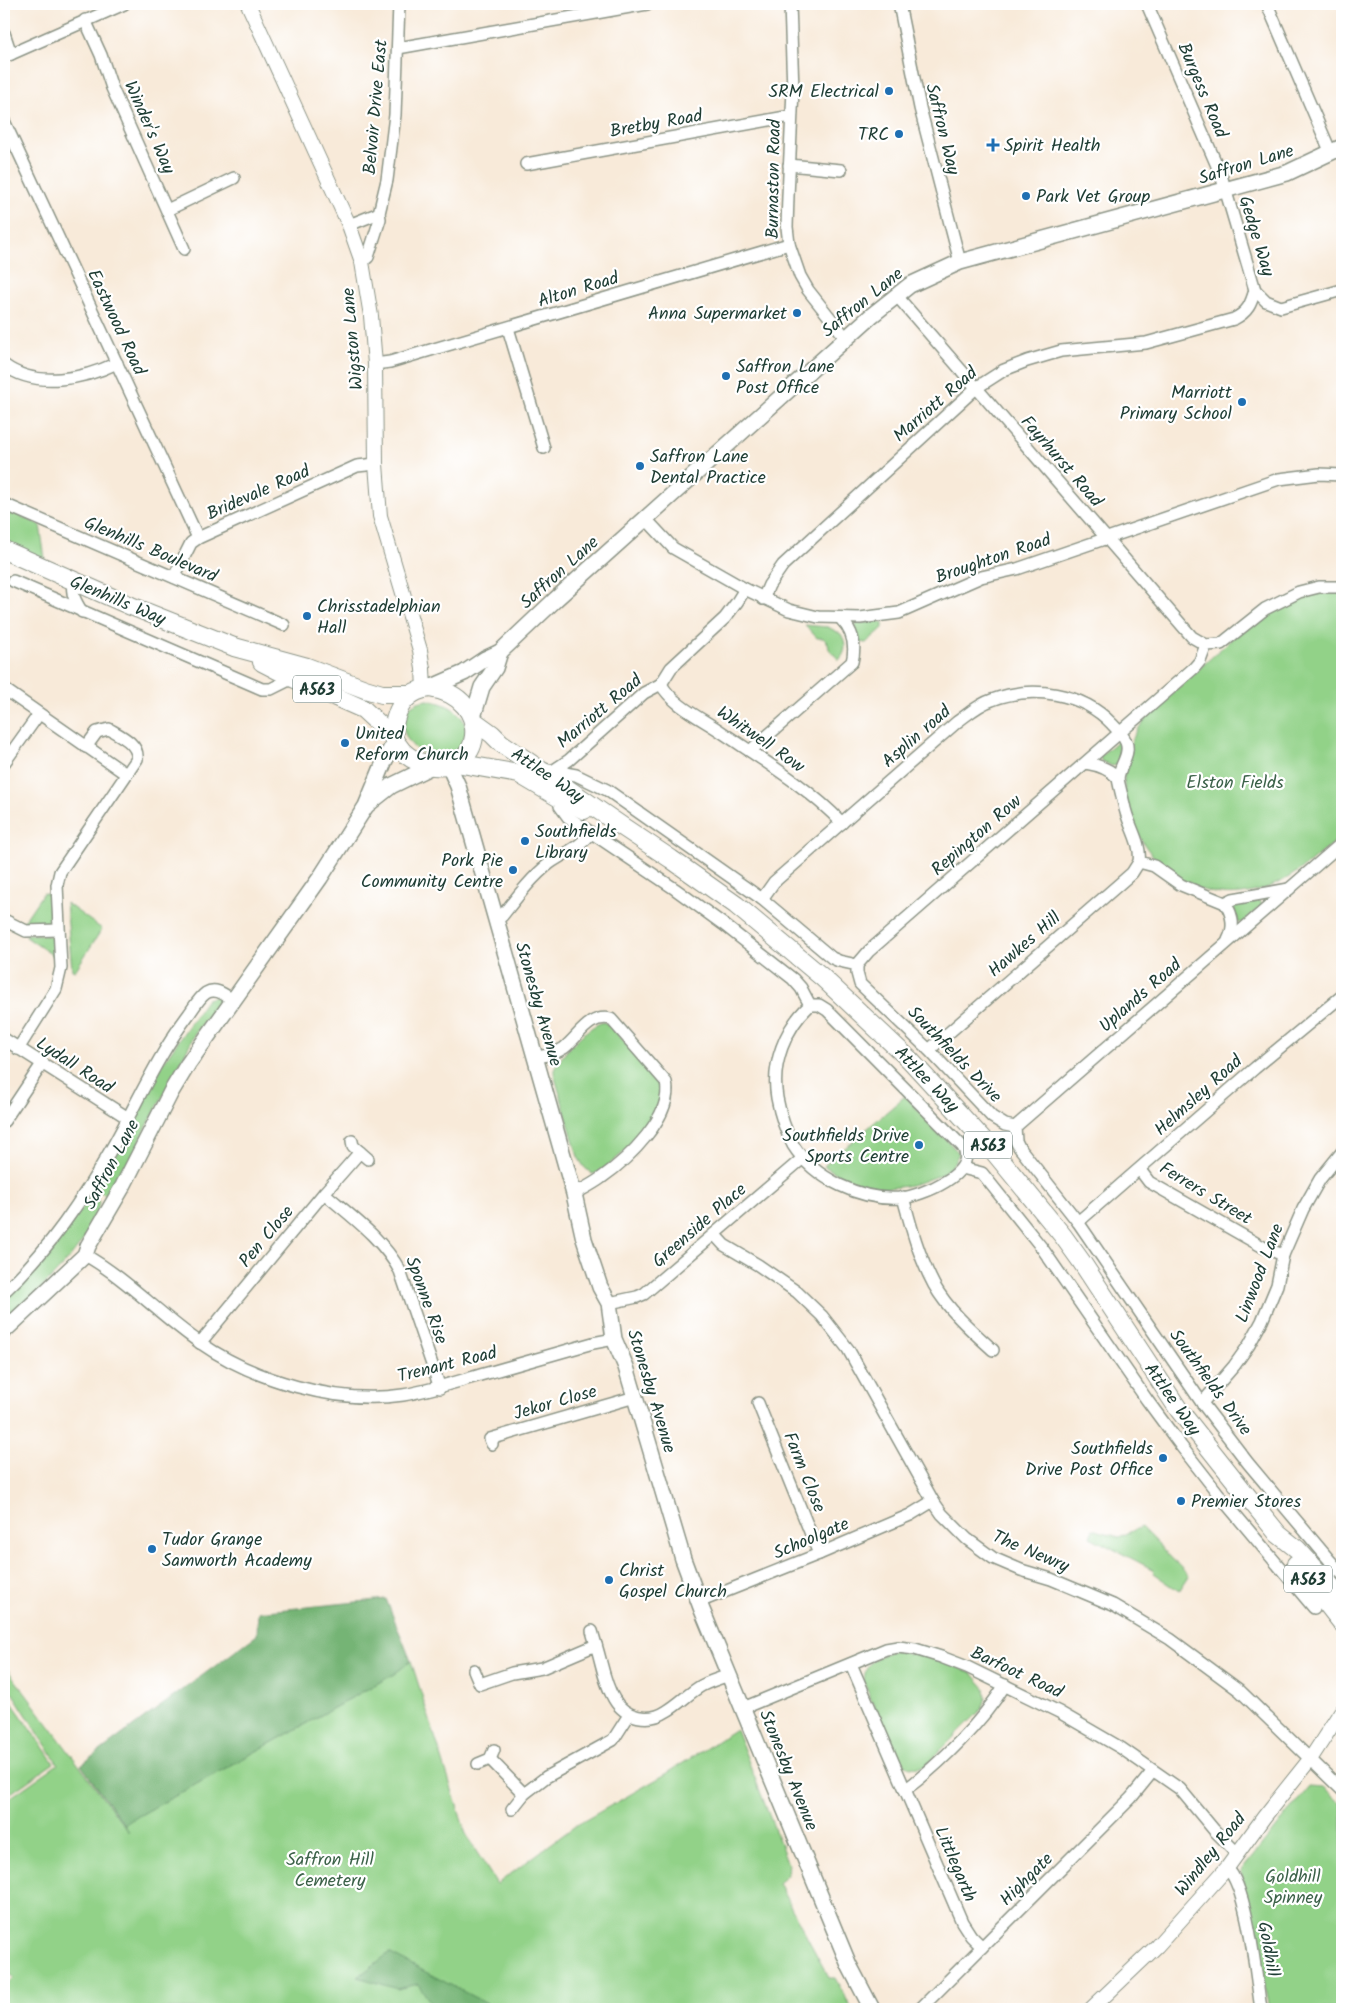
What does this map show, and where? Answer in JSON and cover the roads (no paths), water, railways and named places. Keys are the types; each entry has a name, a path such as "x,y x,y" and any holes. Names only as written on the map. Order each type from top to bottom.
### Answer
{"highway":[{"name":"Glenhills Way","path":"4,552 168,622 234,647 307,667 365,690 382,694 422,690"},
{"name":"Glenhills Way","path":"234,647 293,678 363,709 394,740"},
{"name":"A563","path":"422,690 454,697 469,710 474,719"},
{"path":"394,740 397,712 404,700 422,690"},
{"path":"445,765 469,750 474,740 474,719"},
{"name":"Attlee Way","path":"474,719 501,743 546,769 623,828 672,859 736,905 808,965 910,1060 990,1147 1067,1242 1179,1410 1278,1534 1297,1549 1342,1598"},
{"name":"A563","path":"394,740 413,760 445,765"},
{"name":"Attlee Way","path":"445,765 519,774 561,799 623,828"},
{"name":"Attlee Way","path":"1330,1583 1342,1623"}],"main road":[{"name":"Saffron Lane","path":"422,690 464,673 485,659 500,652 846,338 896,295 925,277 960,262 1287,173 1337,150"},
{"name":"Saffron Lane","path":"474,719 482,687 495,668 500,652"},
{"name":"Saffron Lane","path":"4,1330 85,1255 88,1246 123,1186 170,1092 320,878 366,806 394,740"},
{"name":"Saffron Lane","path":"366,806 391,786 445,765"},
{"name":"Stonesby Avenue","path":"445,765 458,786 574,1194 584,1239 600,1287 609,1303 614,1339 626,1366 684,1559 699,1602 849,1965 872,2009"}],"street":[{"path":"4,33 8,56 124,4"},
{"name":"Wigston Lane","path":"248,4 349,226 362,262 368,292 375,364 376,464 380,516 420,650 422,690"},
{"name":"Belvoir Drive East","path":"362,262 368,257 380,219 379,213 387,180 395,114 399,4"},
{"path":"398,48 647,4"},
{"name":"Burnaston Road","path":"790,4 793,90 787,227 789,244 800,276 808,290 846,338"},
{"name":"Saffron Way","path":"899,4 920,108 960,262"},
{"name":"Burgess Road","path":"1147,4 1221,175 1225,191"},
{"path":"1267,4 1337,150"},
{"name":"Winder's Way","path":"85,20 101,55 112,88 184,249"},
{"name":"Bretby Road","path":"526,164 791,116"},
{"name":"Eastwood Road","path":"4,121 198,538"},
{"path":"789,165 841,170"},
{"path":"167,210 234,178"},
{"name":"Gedge Way","path":"1225,191 1255,290"},
{"path":"349,226 379,213"},
{"name":"Alton Road","path":"375,364 390,362 508,328 789,244"},
{"path":"1255,290 1266,301 1281,307 1342,290"},
{"name":"Marriott Road","path":"763,599 783,565 976,388 1004,370 1027,360 1052,354 1091,347 1146,343 1234,319 1250,308 1255,290"},
{"name":"Fayrhurst Road","path":"896,295 1192,637 1206,645"},
{"path":"508,328 544,448"},
{"path":"4,365 33,377 59,379 83,376 117,362"},
{"name":"Bridevale Road","path":"174,577 191,543 198,538 357,466 376,464"},
{"name":"Broughton Road","path":"646,519 673,548 763,599 802,614 841,619 860,618 900,613 981,577 1017,569 1279,479 1319,474 1342,475"},
{"name":"Glenhills Boulevard","path":"4,504 284,625"},
{"path":"13,581 262,689 271,689 293,678"},
{"path":"73,581 74,599 82,612"},
{"path":"1228,941 1233,928 1225,903 1181,885 1154,866 1139,862 1140,850 1126,816 1118,778 1127,748 1126,742 1120,733 1194,668 1200,661 1206,645 1221,644 1265,609 1299,592 1319,587 1342,587"},
{"name":"Marriott Road","path":"546,769 569,760 644,693 661,684 671,668 725,618 745,589"},
{"path":"750,751 852,662 855,651 854,641 851,632 841,619"},
{"name":"Whitwell Row","path":"661,684 672,699 750,751 826,806 842,823"},
{"path":"4,689 126,774"},
{"name":"Asplin road","path":"762,899 774,882 957,722 990,700 1022,692 1060,695 1098,710 1120,733"},
{"path":"4,763 39,714"},
{"path":"18,1048 56,989 61,968 57,885 60,872 137,759 138,754 133,745 110,729 105,728 97,732 86,747"},
{"name":"Repington Row","path":"857,965 865,954 1120,733"},
{"path":"1086,763 1111,771 1118,778"},
{"path":"546,769 576,775 606,790 762,899 832,958 857,965"},
{"path":"561,799 560,806 568,817 645,867 723,924 793,979 801,988 810,1005"},
{"path":"496,919 502,916 539,873 586,840 592,833"},
{"path":"1225,903 1233,899 1288,889 1342,843"},
{"name":"Hawkes Hill","path":"930,1050 1122,882 1137,868 1139,862"},
{"name":"Uplands Road","path":"1015,1128 1288,889"},
{"path":"4,920 26,931 58,930"},
{"name":"Southfields Drive","path":"857,965 856,972 860,984 930,1050 992,1117 1015,1128 1016,1141 1019,1147 1078,1222 1202,1403 1248,1463 1331,1562 1330,1583"},
{"name":"Saffron Lane","path":"4,1292 43,1251 63,1226 88,1188 162,1054 182,1023 204,995 210,991 220,991 233,1000"},
{"name":"Helmsley Road","path":"1078,1222 1255,1068 1342,996"},
{"path":"810,1005 819,1005 827,1010 963,1147 966,1156 962,1168 952,1177 938,1185 903,1198 868,1195 849,1189 814,1169 803,1158 794,1146 782,1121 776,1092 776,1074 778,1060 787,1034 799,1015 810,1005"},
{"path":"534,1058 555,1053 564,1048 590,1022 602,1017 611,1019 666,1082 668,1091 665,1108 643,1140 601,1178 574,1194"},
{"name":"Lydall Road","path":"4,1039 128,1118"},
{"path":"4,1121 42,1064"},
{"name":"Pen Close","path":"200,1342 324,1193 364,1156 353,1146 352,1141"},
{"name":"Linwood Lane","path":"1202,1403 1234,1366 1249,1345 1278,1285 1283,1255 1311,1192 1342,1152"},
{"name":"Greenside Place","path":"609,1303 644,1294 803,1158"},
{"path":"962,1168 982,1173 1036,1240 1175,1438 1224,1501 1314,1608"},
{"name":"Ferrers Street","path":"1140,1170 1149,1182 1263,1247 1283,1255"},
{"name":"Sponne Rise","path":"324,1193 378,1239 392,1256 400,1271 440,1388"},
{"path":"903,1198 916,1246 934,1286 964,1324 993,1350"},
{"name":"The Newry","path":"714,1234 724,1245 758,1265 796,1292 822,1316 848,1349 933,1501 942,1514 967,1539 993,1558 1113,1605 1170,1639 1238,1690 1311,1758 1320,1770 1342,1790"},
{"name":"Trenant Road","path":"85,1255 200,1342 250,1369 281,1382 323,1393 354,1396 394,1396 440,1388 574,1348 614,1339"},
{"name":"Jekor Close","path":"492,1444 490,1439 635,1397"},
{"name":"Farm Close","path":"758,1403 819,1554"},
{"name":"Schoolgate","path":"699,1602 910,1515 933,1501"},
{"path":"1299,1588 1330,1583 1331,1562"},
{"path":"592,1631 605,1678 613,1698 619,1707 629,1715 654,1717 667,1712 702,1685 730,1675"},
{"path":"474,1670 480,1684 505,1675 542,1668 573,1653 596,1645"},
{"name":"Barfoot Road","path":"743,1708 886,1649 898,1647 915,1649 967,1668 1005,1685 1060,1712 1121,1748 1180,1789 1214,1830 1238,1854"},
{"name":"Littlegarth","path":"851,1664 962,1922 971,1936 982,1947"},
{"path":"906,1790 922,1778 954,1746 995,1702 1005,1685"},
{"name":"Windley Road","path":"1091,2009 1157,1946 1227,1868 1264,1816 1311,1758 1342,1710"},
{"path":"512,1809 524,1794 546,1776 613,1740 629,1715"},
{"path":"478,1764 492,1755 524,1794"},
{"name":"Highgate","path":"920,2009 1131,1798 1154,1771"},
{"name":"Goldhill","path":"1227,1868 1232,1874 1246,1917 1261,2009"}],"place":[{"name":"SRM Electrical","path":"889,91"},
{"name":"TRC","path":"899,134"},
{"name":"Spirit Health","path":"993,145"},
{"name":"Park Vet Group","path":"1026,196"},
{"name":"Anna Supermarket","path":"797,313"},
{"name":"Saffron Lane Post Office","path":"726,376"},
{"name":"Marriott Primary School","path":"1242,402"},
{"name":"Saffron Lane Dental Practice","path":"640,466"},
{"name":"Chrisstadelphian Hall","path":"307,616"},
{"name":"United Reform Church","path":"345,743"},
{"name":"Southfields Library","path":"525,841"},
{"name":"Pork Pie Community Centre","path":"513,870"},
{"name":"Southfields Drive Sports Centre","path":"919,1145"},
{"name":"Southfields Drive Post Office","path":"1163,1458"},
{"name":"Premier Stores","path":"1181,1501"},
{"name":"Tudor Grange Samworth Academy","path":"152,1549"},
{"name":"Christ Gospel Church","path":"609,1580"}],"park label":[{"name":"Elston Fields","path":"1235,782"},
{"name":"Saffron Hill Cemetery","path":"330,1869"},
{"name":"Goldhill Spinney","path":"1293,1886"}]}
